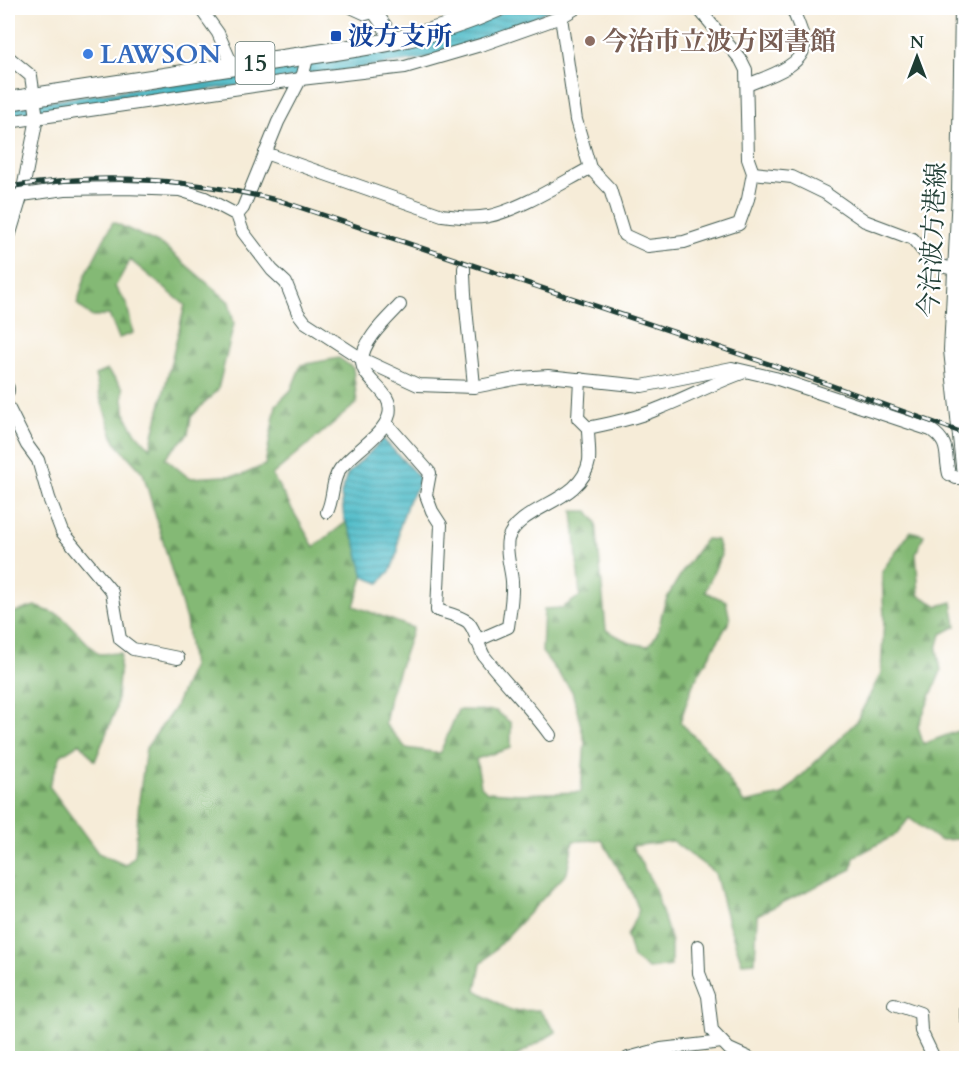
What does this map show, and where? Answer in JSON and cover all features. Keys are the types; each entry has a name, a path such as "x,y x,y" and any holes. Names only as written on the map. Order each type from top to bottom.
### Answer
{"main road":[{"name":"15","path":"8,101 307,58 424,34 497,8"},
{"name":"今治波方港線","path":"964,8 964,137 960,276 953,350 962,405 966,476"}],"street":[{"path":"200,8 218,33 233,67"},
{"path":"353,8 366,14 373,10 385,27 390,40"},
{"path":"8,122 302,76 405,67 484,44 561,17 576,8"},
{"path":"561,17 576,120 590,168 610,189 624,235 648,246 684,242 739,224 748,199 753,173 748,159 746,70 741,60 698,8"},
{"path":"747,85 790,66 797,60 804,44 792,8"},
{"path":"8,57 31,76 37,118 22,194 8,240"},
{"path":"237,215 243,208 278,122 302,76 307,58"},
{"path":"265,153 442,215 469,218 488,216 508,210 590,168"},
{"path":"753,173 792,177 825,193 865,221 913,239 934,264 960,276"},
{"path":"8,197 65,189 124,188 180,190 205,198 237,215 243,232 272,270 286,283 298,313 305,322 362,359 418,385 474,387 520,378 548,376 642,386 732,369 775,378 931,430 942,437 946,446 949,474 956,478 966,476"},
{"path":"464,268 464,298 474,387"},
{"path":"327,512 332,501 334,482 340,469 387,424 390,412 388,399 364,371 362,359 377,329 400,305"},
{"path":"588,428 622,421 660,409 713,383 746,372"},
{"path":"477,641 508,627 512,582 508,539 519,523 568,492 582,479 589,461 588,428 578,418 580,379"},
{"path":"8,407 27,445 38,460 62,532 112,592 120,639 133,649 178,658"},
{"path":"387,424 430,473 426,495 441,525 437,610 457,616 469,623 482,652 503,680 532,710 550,735"},
{"path":"698,946 699,973 708,996 712,1031 729,1049 749,1059"},
{"path":"966,1002 966,1018"},
{"path":"894,1004 920,1013 921,1031 934,1059"},
{"path":"628,1059 661,1049 722,1042"}],"green space":[{"path":"113,222 164,246 229,302 234,324 218,389 191,417 188,434 165,458 189,478 242,475 265,465 276,405 291,390 301,365 339,358 353,368 357,403 272,475 314,547 349,520 366,568 354,606 413,628 390,696 385,724 406,748 440,753 458,710 496,711 511,723 511,748 476,759 481,786 487,792 519,794 581,792 585,742 572,691 542,652 544,609 562,608 580,596 573,511 588,511 596,522 606,630 630,643 648,646 658,630 668,596 684,570 706,539 717,540 721,555 705,592 726,601 730,620 693,684 680,722 714,757 744,803 782,795 856,722 881,673 884,619 882,571 911,531 924,535 916,553 919,595 938,606 952,602 956,626 941,634 937,649 941,671 918,726 923,744 966,728 966,826 961,839 939,840 909,818 897,834 854,857 852,869 757,915 755,962 742,963 715,873 672,841 632,846 654,886 671,941 671,966 648,969 633,958 627,936 639,910 631,890 602,840 573,841 567,873 481,964 476,990 511,1011 539,1010 556,1032 513,1058 8,1058 8,614 35,606 61,616 98,654 121,653 116,709 95,761 80,743 61,755 49,786 98,853 125,865 135,856 146,748 174,709 192,667 186,620 143,473 115,442 95,375 107,370 123,388 124,406 129,421 137,435 150,448 185,305 130,260 115,287 127,304 133,333 119,338 109,315 92,317 77,304 86,274"}],"water":[{"path":"513,8 551,8 535,18 500,33 424,59 8,119 8,107 396,50 483,21"},
{"path":"383,439 419,477 418,487 409,499 399,529 398,551 391,570 379,583 364,577 355,541 344,518 341,494 347,475"}],"railway":[{"path":"8,187 78,180 145,180 212,187 281,201 805,376 966,434"}],"place":[{"name":"波方支所","path":"336,36"},
{"name":"今治市立波方図書館","path":"590,41"},
{"name":"LAWSON","path":"88,54"}]}
